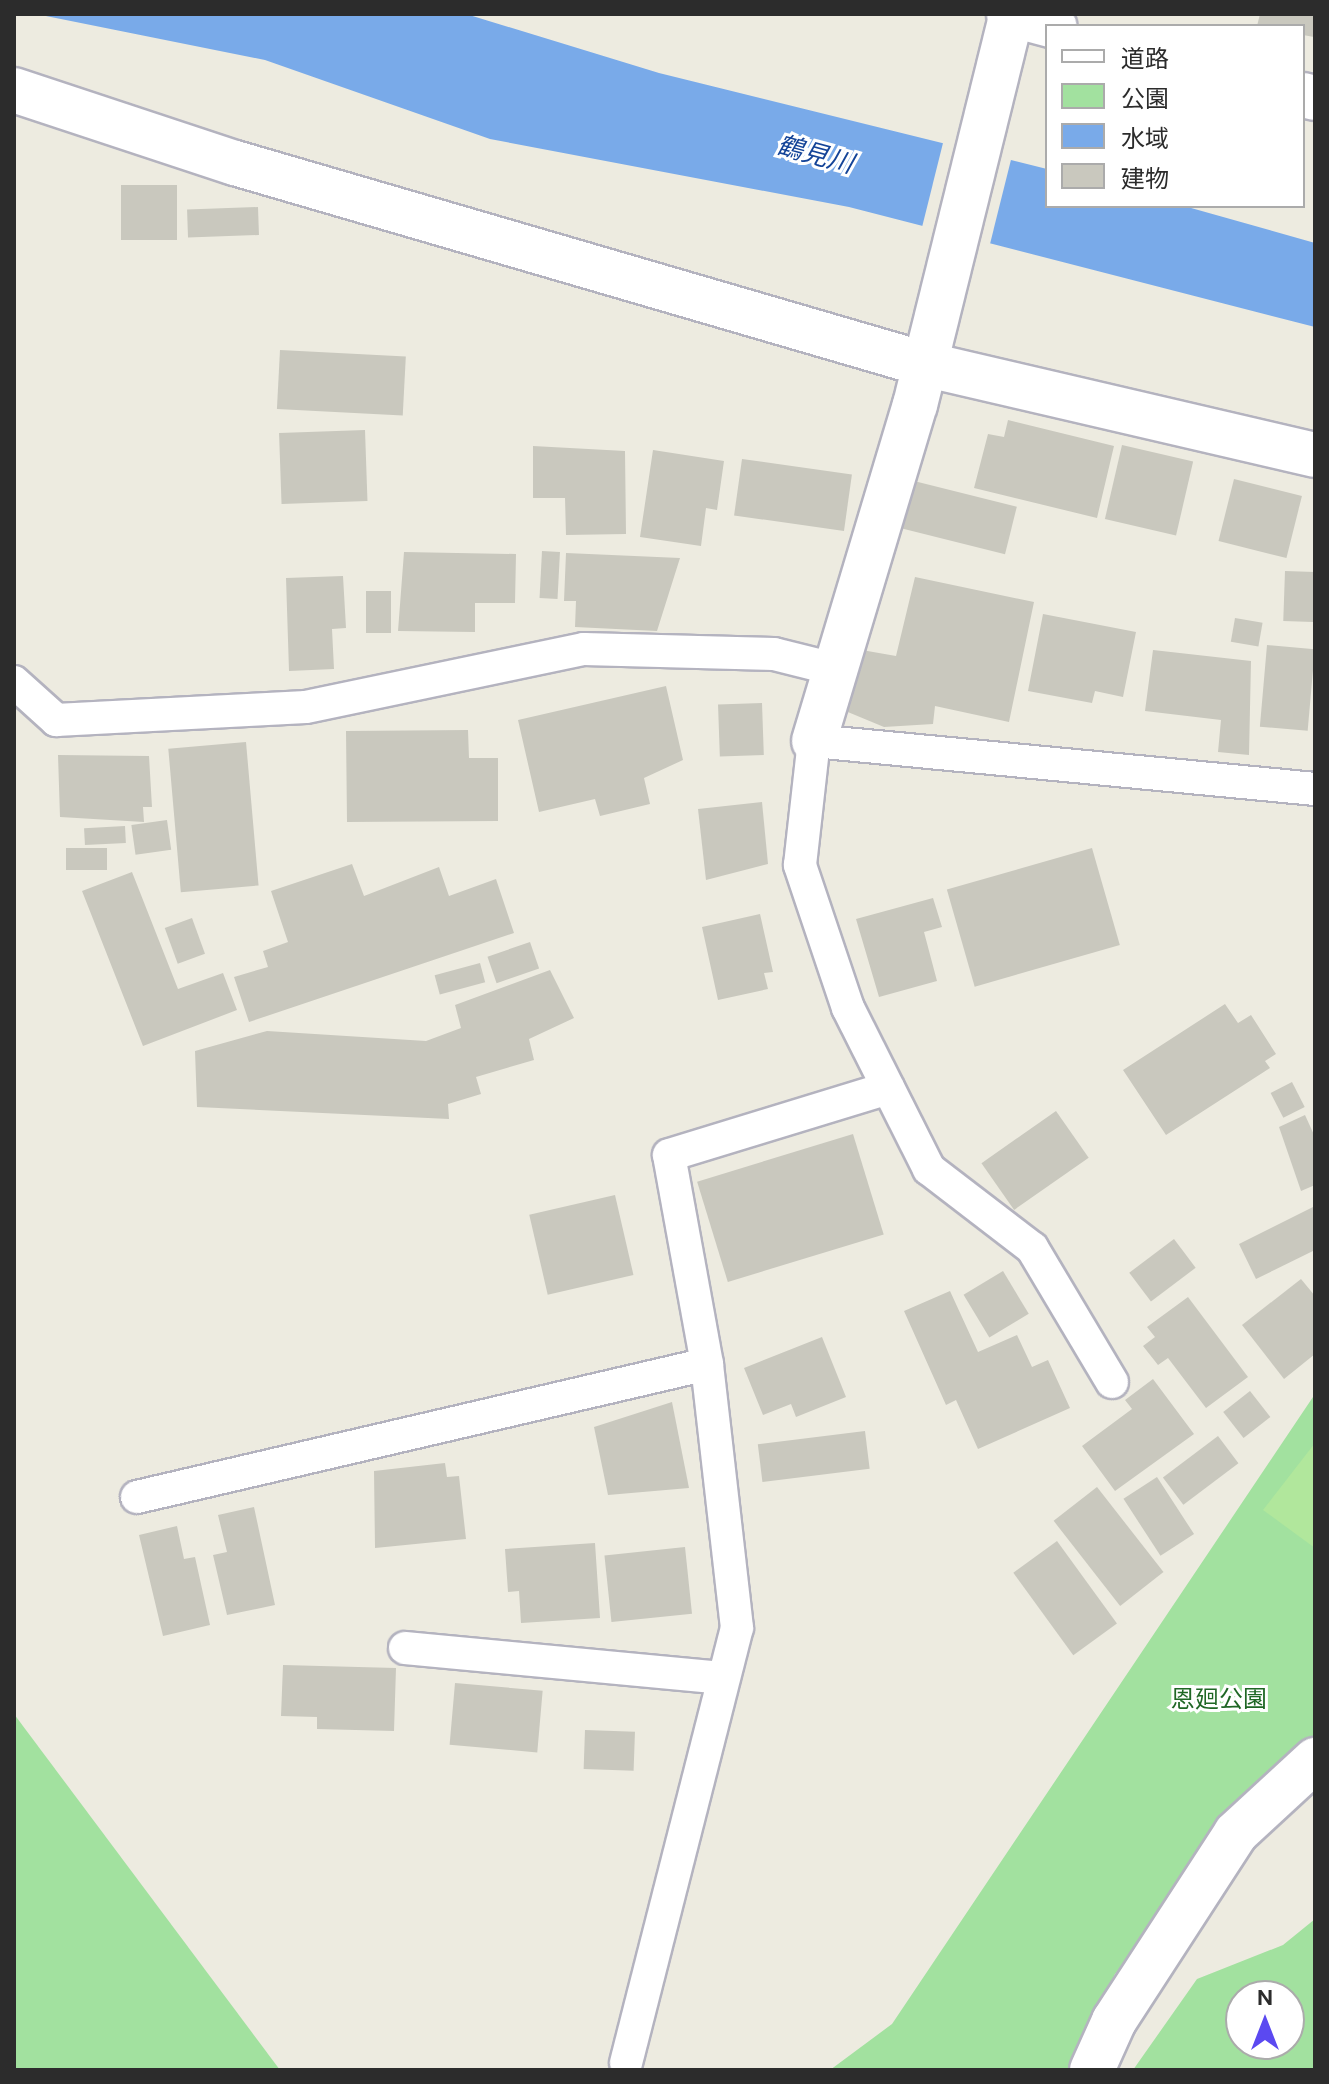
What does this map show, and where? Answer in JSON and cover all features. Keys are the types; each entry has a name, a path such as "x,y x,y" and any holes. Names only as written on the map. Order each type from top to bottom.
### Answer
{"street":[{"path":"814,741 838,670 927,351 1010,21 1045,25"},
{"path":"14,90 235,163 1315,455"},
{"path":"1092,2070 1114,2021 1236,1833 1315,1760"}],"lane":[{"path":"14,682 56,720 306,707 584,649 774,654 838,670"},
{"path":"1112,1382 1032,1248 929,1169 848,1008 800,865 814,741 1315,789"},
{"path":"626,2063 737,1628 707,1364 669,1155 888,1088"},
{"path":"137,1497 707,1364"},
{"path":"405,1648 722,1678"}],"green space":[{"name":"恩廻公園","path":"1315,1394 1315,1742 1273,1777 1115,1974 1069,2070 830,2070 892,2024"},
{"path":"1315,1443 1315,1548 1263,1510"},
{"path":"14,1714 280,2070 14,2070"},
{"path":"1315,1919 1315,2070 1133,2070 1197,1979 1283,1945"}],"water":[{"name":"鶴見川","path":"36,14 466,14 659,73 1045,169 1045,208 1191,208 1315,243 1315,327 849,207 490,139 265,60"}],"pier":[{"path":"944,139 1012,156 989,247 921,230"}],"building":[{"path":"1260,14 1315,14 1314,37 1305,35 1305,24 1258,24"},
{"path":"121,185 177,185 177,240 121,240"},
{"path":"258,207 259,235 188,237 187,209"},
{"path":"280,350 406,357 403,416 277,409"},
{"path":"1008,420 1114,446 1097,518 974,488 988,434 1004,437"},
{"path":"365,430 367,501 282,504 279,433"},
{"path":"1122,445 1193,461 1176,535 1105,519"},
{"path":"533,446 625,451 626,534 566,535 565,498 533,498"},
{"path":"653,450 724,461 717,510 706,508 701,546 640,537"},
{"path":"742,459 852,474 844,531 734,515"},
{"path":"1234,479 1302,496 1286,558 1219,541"},
{"path":"914,481 1017,507 1005,554 902,529"},
{"path":"542,551 560,552 558,599 540,598"},
{"path":"404,552 516,554 515,603 475,603 475,632 398,631"},
{"path":"566,553 680,558 657,631 575,627 576,601 564,601"},
{"path":"1285,571 1315,572 1313,622 1283,621"},
{"path":"343,576 346,628 332,629 334,669 289,671 286,578"},
{"path":"915,577 1034,602 1009,722 935,706 933,724 884,727 843,710 856,649 896,656"},
{"path":"366,591 391,591 391,633 366,633"},
{"path":"1043,614 1136,632 1123,697 1095,691 1092,703 1028,691"},
{"path":"1235,618 1263,623 1258,646 1231,642"},
{"path":"1267,645 1315,649 1308,731 1260,727"},
{"path":"1153,650 1251,661 1249,755 1218,752 1221,720 1145,711"},
{"path":"666,686 683,760 644,778 650,804 600,816 595,799 539,812 518,720"},
{"path":"762,703 764,755 720,757 718,705"},
{"path":"468,730 469,758 498,758 498,821 347,822 346,731"},
{"path":"246,742 259,885 181,892 168,749"},
{"path":"58,755 149,756 152,807 143,807 144,822 60,817"},
{"path":"762,802 768,864 706,880 698,809"},
{"path":"167,820 171,850 136,855 131,825"},
{"path":"125,826 126,843 85,845 84,828"},
{"path":"66,848 107,848 107,870 66,870"},
{"path":"1092,848 1120,945 975,987 947,890"},
{"path":"352,864 364,896 439,867 449,896 496,879 514,933 249,1022 234,977 268,967 263,951 288,942 271,891"},
{"path":"132,872 178,989 223,973 237,1010 143,1046 82,891"},
{"path":"933,898 942,927 924,932 937,981 879,997 856,919"},
{"path":"760,914 773,972 764,973 768,989 718,1000 702,927"},
{"path":"192,918 205,954 178,964 165,928"},
{"path":"530,942 539,968 497,983 487,957"},
{"path":"480,963 485,982 440,994 435,975"},
{"path":"550,970 574,1018 529,1039 534,1060 476,1077 481,1094 448,1104 449,1119 197,1107 195,1051 267,1031 426,1041 461,1028 455,1005"},
{"path":"1225,1004 1238,1023 1251,1015 1276,1054 1265,1061 1270,1068 1166,1135 1123,1070"},
{"path":"1292,1082 1305,1107 1283,1118 1271,1093"},
{"path":"1056,1111 1089,1158 1014,1210 981,1163"},
{"path":"1305,1115 1315,1137 1315,1185 1301,1191 1279,1127"},
{"path":"853,1134 884,1234 728,1282 697,1182"},
{"path":"615,1195 633,1275 548,1295 529,1215"},
{"path":"1315,1206 1315,1250 1256,1279 1239,1244"},
{"path":"1174,1239 1196,1268 1151,1301 1129,1273"},
{"path":"1003,1271 1029,1314 989,1338 964,1295"},
{"path":"1301,1279 1315,1296 1315,1354 1284,1379 1242,1325"},
{"path":"950,1291 978,1352 1017,1335 1032,1367 1048,1360 1070,1408 978,1449 956,1400 946,1405 904,1311"},
{"path":"1188,1297 1248,1377 1206,1408 1168,1358 1158,1365 1143,1346 1155,1337 1147,1327"},
{"path":"822,1337 846,1397 796,1417 791,1404 763,1415 744,1368"},
{"path":"1153,1379 1194,1434 1115,1491 1082,1446 1132,1409 1125,1400"},
{"path":"1250,1391 1270,1417 1244,1438 1223,1412"},
{"path":"672,1402 689,1488 608,1495 594,1427"},
{"path":"865,1431 870,1469 762,1482 758,1444"},
{"path":"1218,1436 1238,1463 1183,1505 1163,1478"},
{"path":"445,1463 447,1477 459,1476 466,1539 375,1548 374,1471"},
{"path":"1157,1477 1194,1534 1160,1556 1123,1499"},
{"path":"1097,1487 1163,1572 1120,1606 1054,1521"},
{"path":"254,1507 275,1605 227,1615 213,1555 227,1552 218,1515"},
{"path":"177,1526 184,1559 195,1557 210,1625 163,1636 139,1535"},
{"path":"1057,1541 1117,1624 1073,1655 1013,1573"},
{"path":"595,1543 600,1618 521,1623 519,1591 508,1592 505,1549"},
{"path":"685,1547 692,1614 611,1622 604,1555"},
{"path":"283,1665 396,1668 394,1731 317,1729 317,1717 281,1716"},
{"path":"455,1683 543,1691 537,1752 450,1745"},
{"path":"585,1730 635,1732 634,1771 584,1769"}]}
